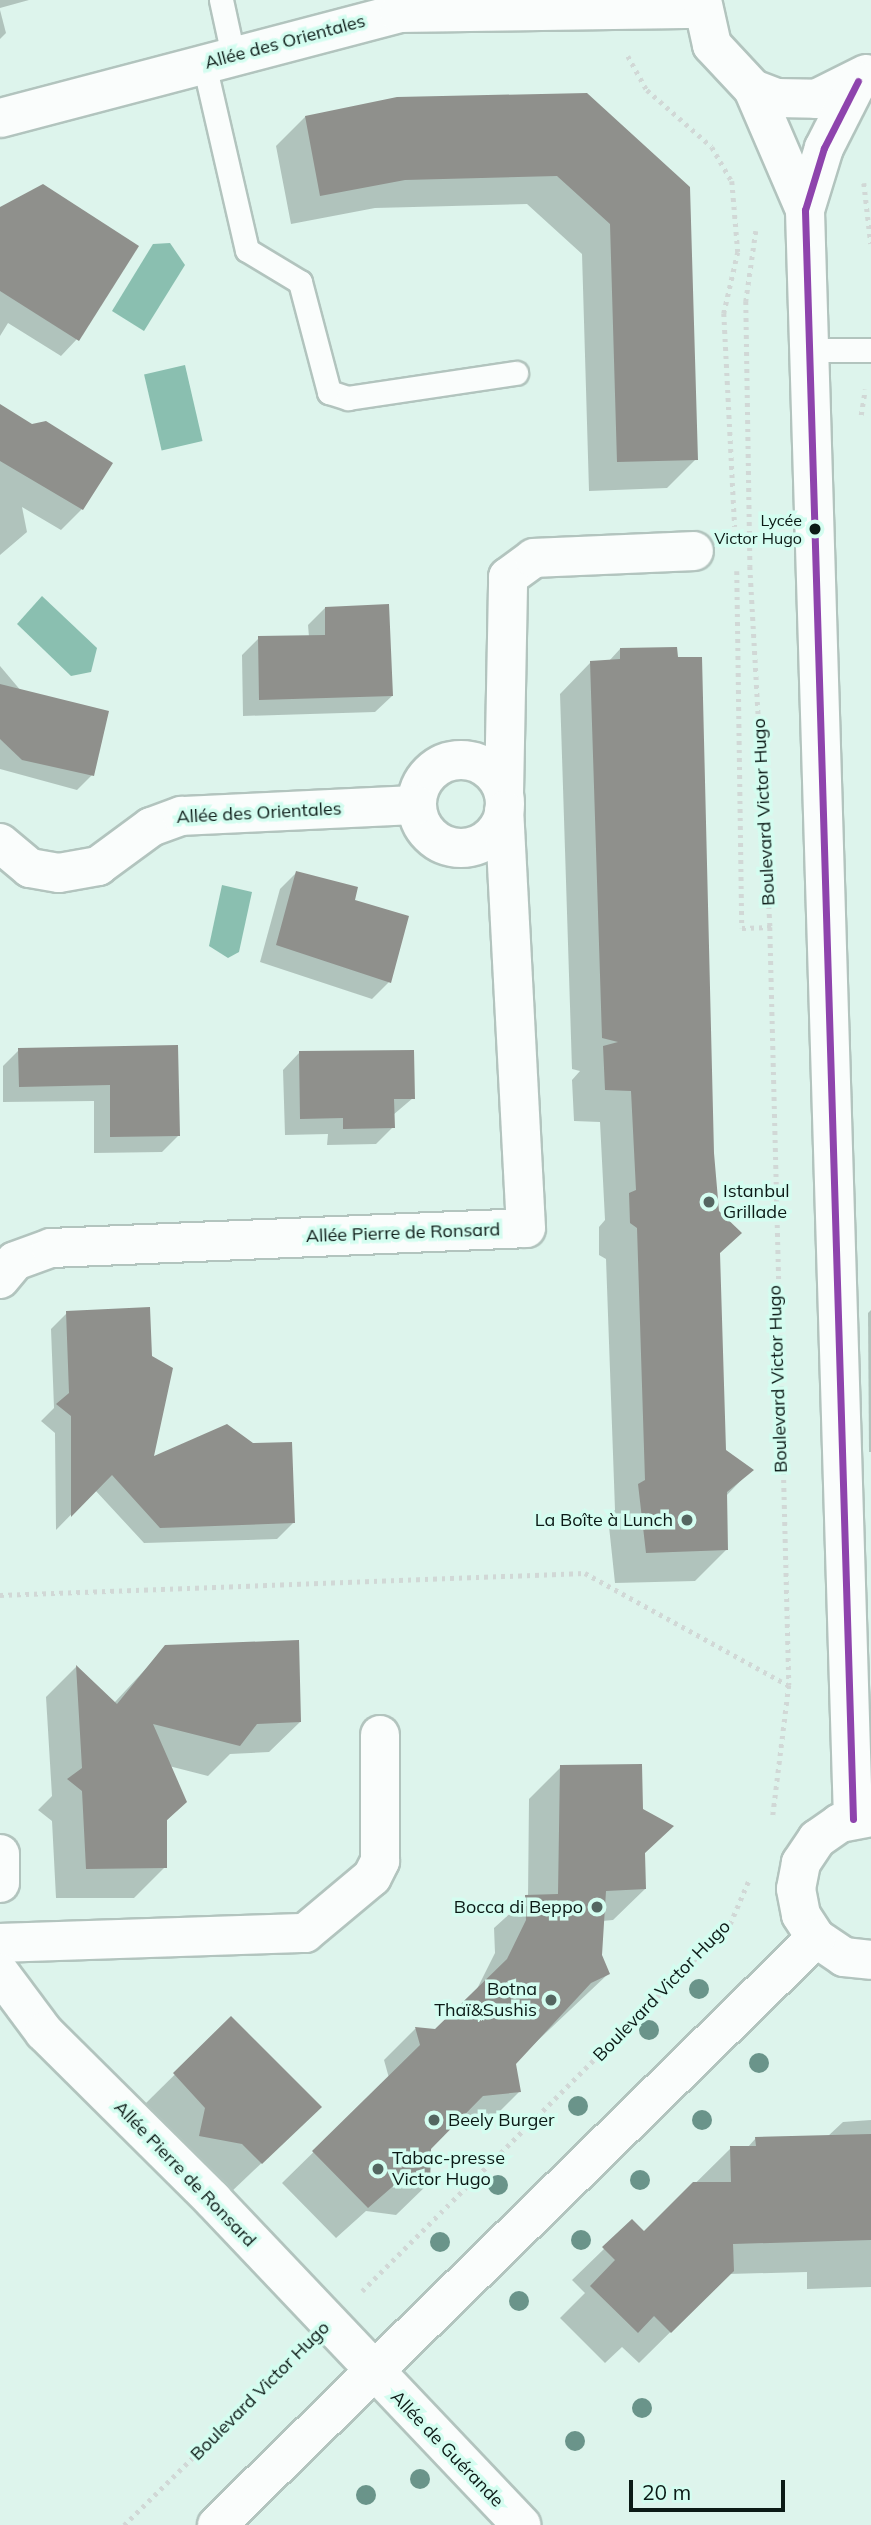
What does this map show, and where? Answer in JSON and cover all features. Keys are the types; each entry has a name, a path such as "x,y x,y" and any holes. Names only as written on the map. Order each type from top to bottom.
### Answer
{"street":[{"name":"Allée des Orientales","path":"0,118 218,60 428,9 702,5"},
{"path":"702,5 724,65 753,89 795,100 836,93 865,75"},
{"path":"865,75 824,148 805,211 862,1818 817,1839 801,1863 797,1903 816,1938 844,1957 871,1960"},
{"path":"753,89 805,211"},
{"name":"Allée Pierre de Ronsard","path":"0,1279 15,1261 51,1248 526,1228 504,803 508,577 534,558 694,551"},
{"path":"450,761 484,767 504,803 486,840 453,847 425,830 417,805 423,781 450,761"},
{"name":"Allée des Orientales","path":"0,843 30,867 59,873 98,866 151,827 182,816 417,805"},
{"path":"0,1943 305,1933 372,1877 380,1861 380,1735"},
{"path":"0,1854 0,1883"},
{"path":"217,2525 816,1938"},
{"name":"Allée Pierre de Ronsard","path":"0,1973 44,2032 213,2200 327,2326 373,2372"},
{"name":"Allée de Guérande","path":"373,2372 521,2525"}],"lane":[{"path":"221,0 218,60 247,250 300,282 329,392 348,398 516,373"},
{"path":"812,350 871,349"}],"path":[{"path":"623,6 624,49 647,90 712,147 732,181 738,252 724,313 735,531"},
{"path":"863,169 871,244"},
{"name":"Boulevard Victor Hugo","path":"757,225 746,301 750,566 770,927 789,1685 780,1797 771,1823"},
{"path":"736,558 742,928 831,925"},
{"path":"0,1595 585,1573 789,1685"},
{"name":"Boulevard Victor Hugo","path":"124,2525 730,1924 751,1874"}],"shaded area":[{"path":"170,243 185,265 144,331 112,311 153,244"},
{"path":"185,365 203,441 162,450 144,374"},
{"path":"42,596 97,648 91,672 71,676 17,624"},
{"path":"222,885 252,892 239,952 228,958 209,946"}],"building":[{"path":"587,93 690,187 698,460 617,462 610,224 557,176 405,180 320,196 305,116 397,97"},
{"path":"43,184 139,246 79,341 0,291 0,207"},
{"path":"0,404 32,424 46,421 113,463 83,510 0,461"},
{"path":"389,604 393,696 259,700 258,636 325,635 325,607"},
{"path":"677,647 678,657 702,657 714,1153 719,1211 742,1233 720,1253 726,1450 754,1470 727,1492 728,1550 646,1553 638,1484 645,1480 637,1228 630,1223 629,1193 636,1190 631,1091 605,1090 603,1046 618,1042 602,1038 590,661 620,659 620,648"},
{"path":"0,684 109,711 94,776 22,760 0,739"},
{"path":"296,871 358,887 355,900 409,916 391,983 276,945"},
{"path":"178,1045 180,1136 110,1137 110,1085 19,1087 18,1048"},
{"path":"414,1050 415,1099 394,1099 395,1128 343,1129 343,1118 300,1119 299,1051"},
{"path":"150,1307 152,1356 173,1368 154,1456 227,1424 253,1443 292,1442 295,1523 160,1528 112,1475 71,1517 71,1416 56,1404 69,1393 66,1311"},
{"path":"299,1640 301,1722 257,1724 240,1746 153,1724 187,1802 167,1820 167,1868 86,1869 82,1791 67,1779 82,1768 76,1665 117,1704 165,1645"},
{"path":"642,1764 643,1809 674,1826 645,1853 646,1889 606,1891 602,1955 610,1974 591,1983 516,2064 521,2092 483,2096 431,2149 430,2185 399,2181 368,2208 312,2151 420,2045 415,2027 435,2029 507,1959 526,1920 525,1895 558,1894 560,1765"},
{"path":"231,2016 322,2107 262,2164 242,2144 199,2136 205,2108 173,2073"},
{"path":"871,2134 871,2240 733,2244 734,2271 671,2333 654,2316 638,2333 590,2286 615,2260 602,2247 632,2219 644,2231 693,2182 731,2182 730,2146 756,2146 755,2137"}],"transit line":[{"path":"853,1819 805,210 824,148 858,81"}],"place":[{"name":"Lycée Victor Hugo","path":"815,529"},
{"name":"Istanbul Grillade","path":"709,1202"},
{"name":"La Boîte à Lunch","path":"687,1520"},
{"name":"Bocca di Beppo","path":"597,1907"},
{"name":"Botna Thaï&Sushis","path":"551,2000"},
{"name":"Beely Burger","path":"434,2120"},
{"name":"Tabac-presse Victor Hugo","path":"378,2169"}]}
